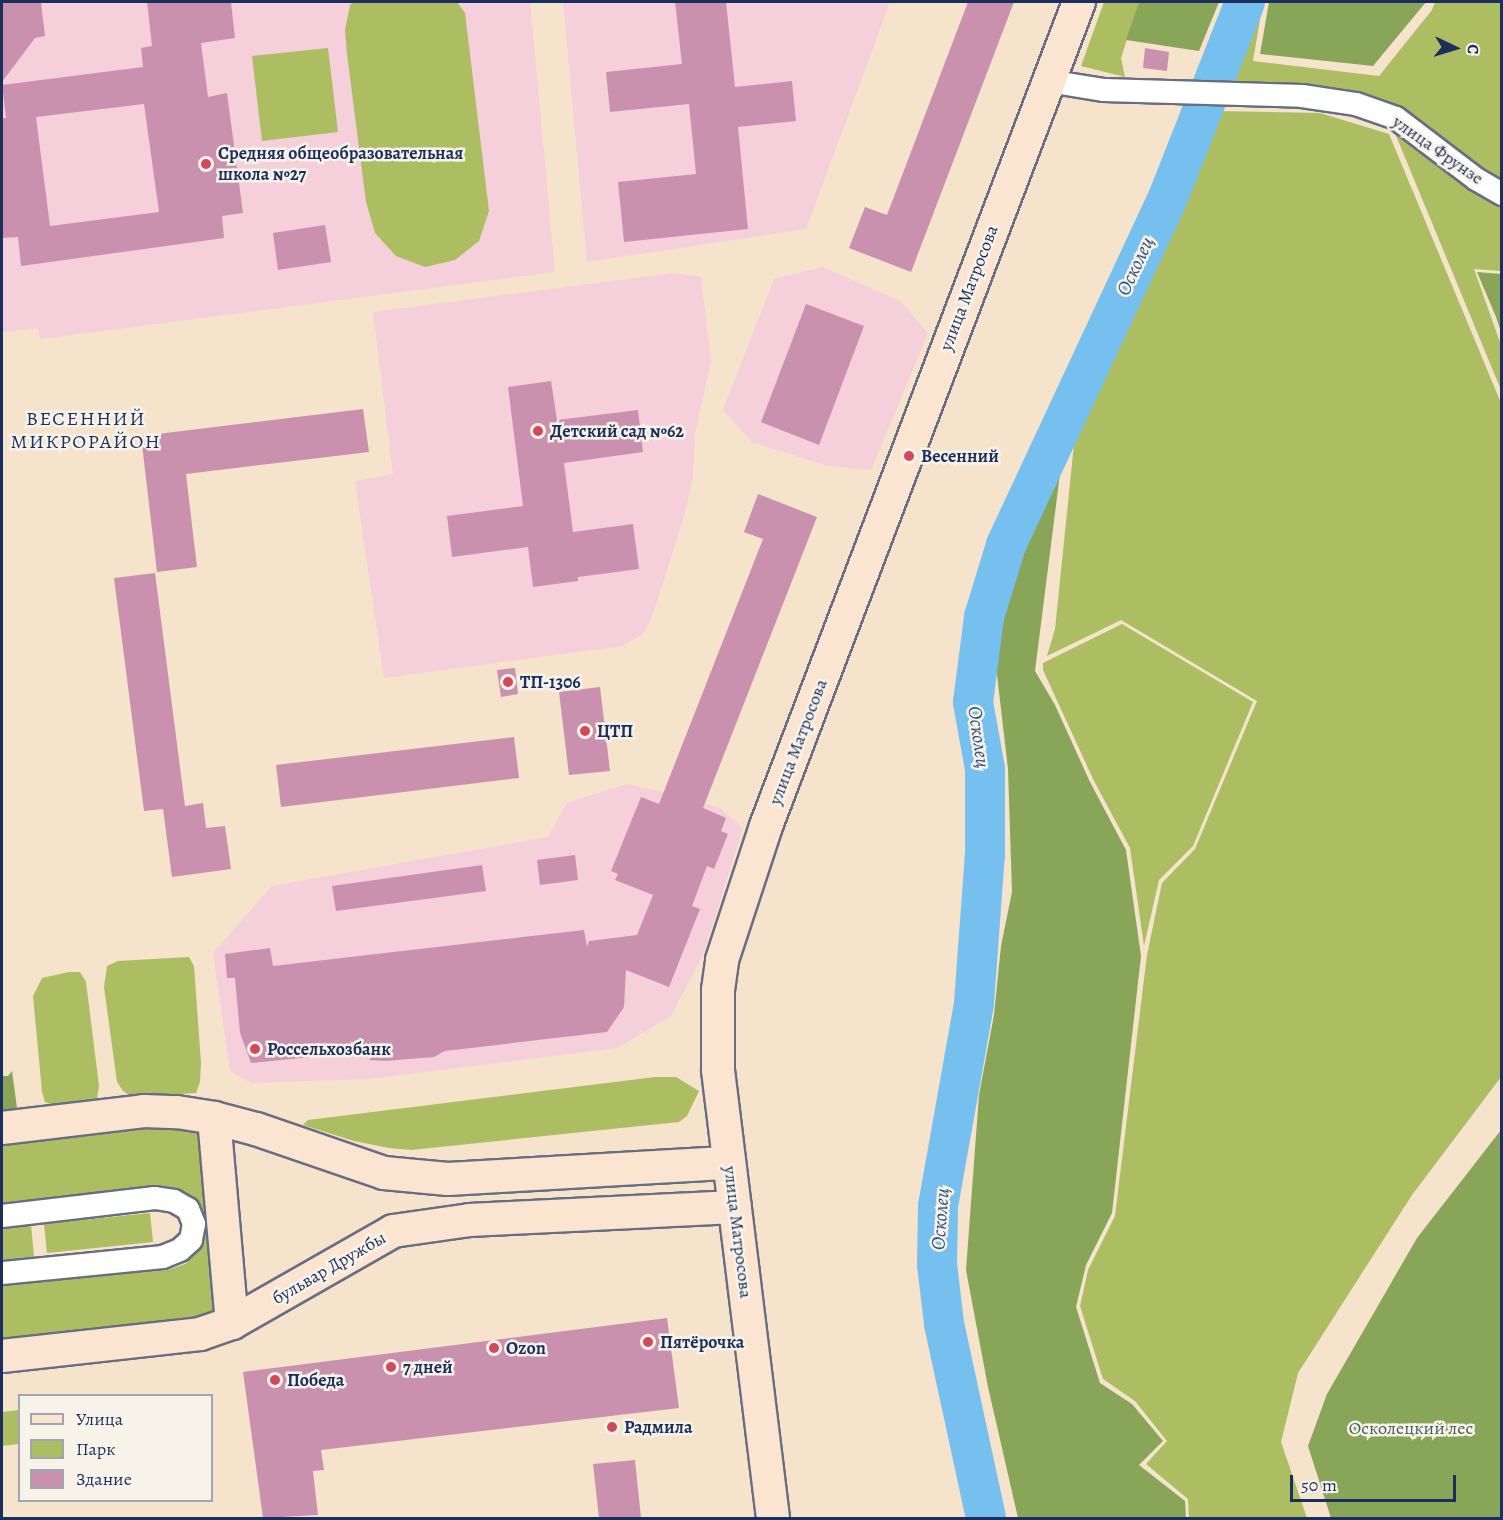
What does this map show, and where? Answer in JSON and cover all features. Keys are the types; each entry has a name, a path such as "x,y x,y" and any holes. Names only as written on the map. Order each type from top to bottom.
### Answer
{"main road":[{"name":"улица Матросова","path":"773,1518 718,1069 718,990 722,960 766,826 1079,2"},
{"path":"2,1128 144,1111 177,1112 214,1118 384,1173 448,1179 729,1163"},
{"path":"214,1118 232,1323"},
{"name":"бульвар Дружбы","path":"2,1356 182,1338 232,1323 393,1231 470,1220 735,1207"}],"street":[{"name":"улица Фрунзе","path":"1048,81 1104,90 1302,96 1356,104 1396,118 1476,179 1502,194"},
{"path":"2,1216 156,1198 174,1201 188,1209 194,1224 190,1240 180,1250 163,1257 2,1273"}],"shaded area":[{"path":"2,2 530,2 555,272 40,339 38,328 2,332"},
{"path":"563,2 890,2 806,229 587,262"},
{"path":"823,267 900,301 928,333 871,470 828,466 752,442 723,410 774,279"},
{"path":"674,273 701,277 711,361 695,433 693,477 685,513 653,614 643,634 622,646 384,678 355,481 393,474 373,312"},
{"path":"626,784 677,795 720,808 743,828 703,955 671,1016 617,1048 369,1079 251,1083 230,1071 213,953 272,886 548,837 567,803"}],"green space":[{"path":"354,2 457,2 465,13 489,211 479,241 455,260 425,267 396,256 375,233 366,202 347,54 345,30 350,5"},
{"path":"1104,2 1139,2 1121,58 1125,77 1081,66"},
{"path":"1139,2 1219,2 1199,51 1126,40"},
{"path":"1256,2 1263,2 1253,61 1379,76 1432,10 1435,2 1501,2 1501,271 1474,269 1501,345 1501,390 1392,126 1318,108 1217,106"},
{"path":"1269,2 1426,2 1373,66 1260,54"},
{"path":"328,48 338,132 262,141 252,56"},
{"path":"1216,111 1320,113 1389,134 1501,403 1501,1077 1412,1195 1298,1373 1281,1442 1307,1518 1189,1518 1188,1499 1146,1464 1167,1441 1135,1401 1103,1379 1080,1306 1088,1270 1115,1216 1147,955 1162,883 1195,849 1257,701 1121,620 1047,656 1055,629 1074,444 1193,178"},
{"path":"1477,272 1501,274 1501,332 1496,317"},
{"path":"1062,458 1035,671 1055,705 1090,782 1126,850 1141,956 1112,1213 1086,1265 1076,1307 1100,1383 1132,1404 1163,1441 1139,1465 1185,1501 1186,1518 1018,1518 988,1387 966,1270 979,1095 994,1015 1001,946 1012,892 1008,769 994,649 1024,553"},
{"path":"1122,624 1253,702 1193,846 1159,880 1144,946 1130,848 1094,781 1043,670 1043,663"},
{"path":"189,957 194,966 201,1063 200,1082 196,1093 132,1097 123,1091 117,1082 104,987 107,966 118,961"},
{"path":"80,972 86,982 99,1086 97,1098 90,1103 58,1107 45,1102 42,1092 33,996 42,978"},
{"path":"12,1071 17,1108 13,1113 2,1116 2,1076 8,1076"},
{"path":"655,1077 676,1077 699,1091 687,1116 679,1122 411,1150 354,1141 303,1125 308,1120"},
{"path":"153,1125 206,1132 221,1308 208,1315 174,1323 2,1339 2,1285 168,1270 185,1264 201,1249 203,1223 196,1199 179,1190 159,1186 2,1204 2,1142"},
{"name":"Осколецкий лес","path":"1501,1130 1501,1518 1331,1518 1308,1446 1327,1394 1417,1238"},
{"path":"150,1213 153,1242 47,1253 44,1224"},
{"path":"31,1225 34,1257 2,1260 2,1228"},
{"path":"18,1410 18,1444 2,1446 2,1412"}],"building":[{"path":"2,2 41,2 45,36 35,38 2,82"},
{"path":"147,2 231,2 235,38 201,43 208,97 227,93 243,213 222,216 224,238 21,266 18,237 2,238 2,118 6,118 2,85 143,67 141,48 152,46","holes":["144,104 159,212 50,226 36,117"]},
{"path":"675,2 726,2 735,87 792,81 796,121 738,127 748,229 624,242 618,182 696,174 689,104 610,112 606,72 682,64"},
{"path":"968,2 1014,2 911,272 849,248 865,207 887,215"},
{"path":"1145,48 1169,52 1167,71 1143,68"},
{"path":"325,225 331,262 278,270 273,233"},
{"path":"806,304 864,326 819,445 761,422"},
{"path":"551,381 557,420 638,410 643,452 564,463 573,532 633,524 639,569 578,577 578,581 533,587 528,547 452,557 447,516 523,506 508,387"},
{"path":"363,409 369,452 186,474 197,567 157,572 141,436"},
{"path":"758,494 817,517 703,808 726,818 721,831 728,834 714,869 707,866 692,906 700,909 669,987 626,970 624,1007 607,1032 445,1051 434,1057 370,1060 360,1052 251,1063 240,1033 235,978 227,978 225,954 270,948 273,966 584,930 587,947 589,941 637,935 653,895 615,880 618,874 611,871 641,797 659,804 763,539 744,532"},
{"path":"155,573 185,806 203,803 206,828 225,826 231,869 172,877 163,809 144,811 114,578"},
{"name":"ТП-1306","path":"515,668 518,694 501,697 497,670"},
{"name":"ЦТП","path":"600,687 610,771 569,775 559,692"},
{"path":"514,737 519,778 281,807 276,765"},
{"path":"575,855 578,880 540,885 537,860"},
{"path":"482,865 486,891 336,911 332,886"},
{"path":"667,1318 679,1408 321,1450 324,1470 313,1471 318,1515 263,1518 243,1372"},
{"path":"635,1460 641,1518 599,1518 593,1464"}],"waterway":[{"name":"Осколец","path":"986,1518 944,1323 937,1264 938,1206 974,1003 985,854 985,769 973,702 984,617 1006,545 1169,195 1245,2"}],"place":[{"name":"Средняя общеобразовательная школа №27","path":"206,164"},
{"name":"Детский сад №62","path":"538,431"},
{"name":"Весенний","path":"909,456"},
{"name":"ТП-1306","path":"508,682"},
{"name":"ЦТП","path":"585,731"},
{"name":"Россельхозбанк","path":"255,1049"},
{"name":"Пятёрочка","path":"648,1342"},
{"name":"Ozon","path":"494,1348"},
{"name":"7 дней","path":"391,1367"},
{"name":"Победа","path":"275,1380"},
{"name":"Радмила","path":"612,1427"}],"district":[{"name":"ВЕСЕННИЙ МИКРОРАЙОН","path":"86,430"}]}
